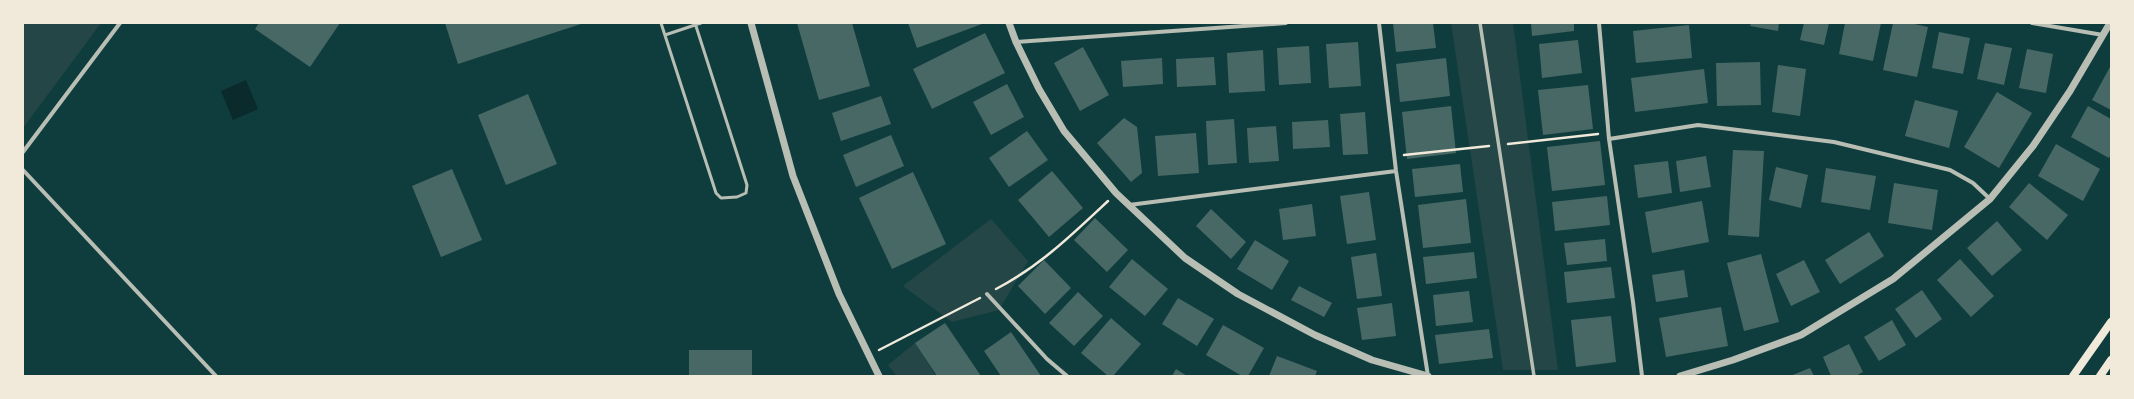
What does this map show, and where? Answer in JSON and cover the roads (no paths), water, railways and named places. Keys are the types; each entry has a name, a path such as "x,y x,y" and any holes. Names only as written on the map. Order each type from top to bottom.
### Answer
{"main road":[{"path":"2073,376 2111,322"},
{"path":"2100,376 2111,360"}],"street":[{"path":"23,152 120,23"},
{"path":"751,23 793,176 839,294 879,376"},
{"path":"1009,23 1016,42 1039,89 1064,131 1116,193 1184,258 1238,294 1315,335 1372,360 1428,376 1396,171 1379,23"},
{"path":"1016,42 1286,23"},
{"path":"1480,23 1534,376"},
{"path":"1599,23 1609,139 1633,302 1642,376"},
{"path":"2032,23 2103,36"},
{"path":"1680,376 1733,360 1801,335 1893,279 1990,199 2033,146 2070,91 2110,23"},
{"path":"1609,139 1698,125 1834,142 1950,170 1974,183 1990,199"},
{"path":"23,170 216,376"},
{"path":"1128,205 1396,171"},
{"path":"987,294 1046,359 1067,376"}],"lane":[{"path":"661,23 716,193 720,198 737,197 746,193 748,185 696,24"},
{"path":"664,35 701,23"}]}
